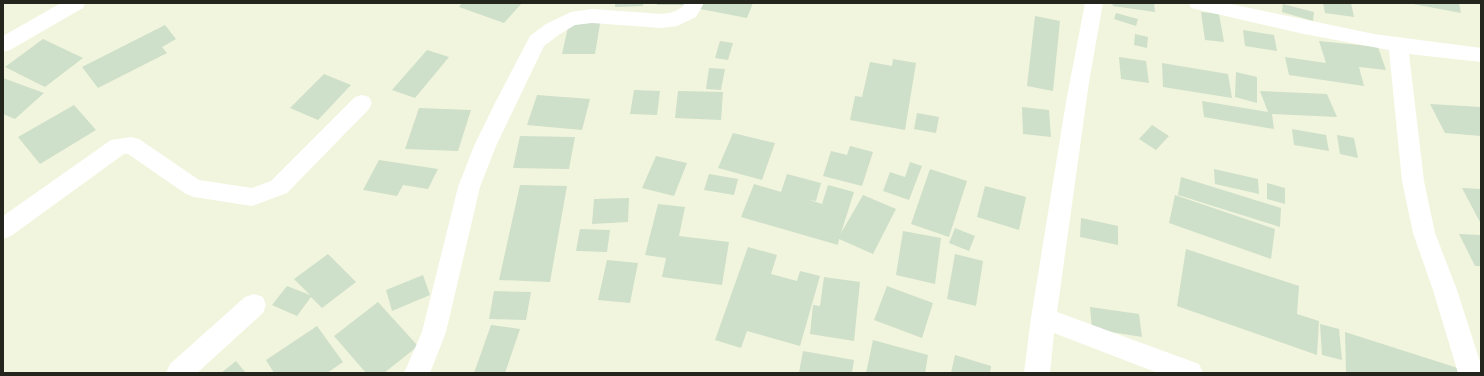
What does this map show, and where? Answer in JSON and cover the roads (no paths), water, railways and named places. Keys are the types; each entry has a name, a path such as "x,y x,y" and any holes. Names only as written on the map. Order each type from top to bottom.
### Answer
{"street":[{"path":"3,45 76,3"},
{"path":"417,373 434,332 469,187 485,146 505,103 537,41 552,28 571,19 592,16 662,21 677,19 689,12 695,3"},
{"path":"1037,373 1043,318 1089,26 1094,3"},
{"path":"1198,3 1322,32 1398,46 1481,55"},
{"path":"1398,46 1413,181 1423,226 1471,373"},
{"path":"3,229 119,146 126,145 131,145 194,188 252,197 279,187 362,102"},
{"path":"179,373 254,305"},
{"path":"1043,318 1190,373"}]}
